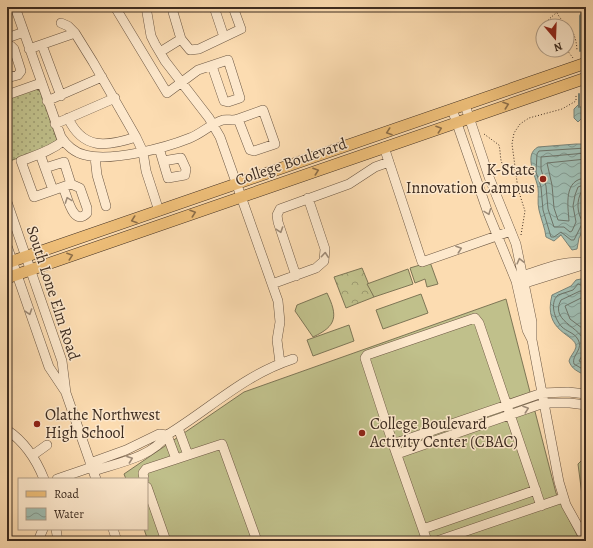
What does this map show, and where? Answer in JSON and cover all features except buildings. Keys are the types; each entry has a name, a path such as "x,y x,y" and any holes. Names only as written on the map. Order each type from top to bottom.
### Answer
{"main road":[{"name":"College Boulevard","path":"10,262 237,185 586,63"},
{"name":"College Boulevard","path":"12,276 586,78"}],"street":[{"path":"15,7 55,124 63,141 80,154 96,157 143,152 191,138 222,120 238,119 263,110 275,144 254,151 250,150 238,119"},
{"path":"115,7 167,93 198,70 212,66"},
{"path":"146,7 151,36 160,52 214,126 237,185 272,284 281,315 277,340 280,364"},
{"path":"214,7 224,37"},
{"path":"173,12 181,39 190,50 195,50 240,29 233,7"},
{"path":"61,23 68,26 75,33 136,137 143,152 146,171 159,211"},
{"path":"7,38 24,32"},
{"path":"29,49 75,33"},
{"path":"160,52 181,39"},
{"path":"42,45 61,96"},
{"path":"7,48 11,46 14,49 24,72 23,77 7,83"},
{"path":"7,78 18,75 21,71 21,66"},
{"path":"47,101 102,77"},
{"path":"7,95 41,83"},
{"path":"55,124 114,98"},
{"path":"465,105 490,177 511,231 527,330 532,340 563,498 586,541"},
{"path":"452,109 498,236 520,281"},
{"path":"68,118 78,135 90,142 107,142 136,137"},
{"path":"45,168 64,162 67,185 34,197 21,161 54,148 63,141"},
{"path":"159,148 163,161"},
{"path":"384,148 422,262 511,231"},
{"path":"40,154 53,190"},
{"path":"96,157 97,175 106,206"},
{"path":"296,276 277,215 283,207 349,184 375,167 389,162"},
{"path":"272,284 321,266 326,257 325,249 308,198"},
{"name":"South Lone Elm Road","path":"7,202 62,361 66,394"},
{"name":"South Lone Elm Road","path":"7,246 12,276 49,367 66,394 93,470"},
{"path":"520,281 586,263"},
{"path":"427,541 365,361 367,355 475,318 479,321 541,506"},
{"path":"61,478 93,470 126,450 159,434 167,435 240,384 293,359"},
{"path":"393,444 542,393 568,392 586,394"},
{"path":"397,454 544,403 570,403 586,405"},
{"path":"178,428 188,455"},
{"path":"7,430 20,440 33,455 44,478"},
{"path":"167,435 176,459"},
{"path":"144,478 143,473 145,470 219,444 224,446 257,541"},
{"path":"33,455 47,445"},
{"path":"148,490 166,541"},
{"path":"423,530 536,490"},
{"path":"437,541 563,498"},
{"path":"38,541 43,530"},
{"path":"56,530 58,541"},
{"path":"113,530 117,541"}],"path":[{"path":"555,7 557,13 572,30 576,39 577,51"},
{"path":"551,18 557,13"},
{"path":"520,238 525,211 518,189 512,138 517,128 530,118 567,107 576,101 576,94"},
{"path":"484,134 499,145 503,165 510,169 516,169"}],"green space":[{"path":"35,89 40,91 57,140 51,146 7,162 7,99"},
{"path":"430,262 438,284 427,287 425,279 415,283 410,268"},
{"path":"362,268 374,297 346,308 334,277"},
{"path":"408,269 413,284 374,297 367,284"},
{"path":"327,293 333,308 333,320 327,329 313,337 295,311 297,305"},
{"path":"421,294 428,313 383,329 376,310"},
{"name":"College Boulevard Activity Center (CBAC)","path":"506,299 556,493 580,541 148,541 144,530 148,530 148,478 126,478 124,474 244,392"},
{"path":"349,325 354,341 313,356 307,340"},
{"path":"586,459 586,500 582,495 578,464 582,460"}],"water":[{"path":"578,105 583,109 583,117 578,122 574,118 574,109"},
{"path":"586,144 586,188 582,207 586,224 579,238 577,249 572,250 561,235 554,241 546,237 539,210 538,188 532,166 531,155 538,147"},
{"path":"581,279 586,283 586,376 570,364 569,361 576,347 575,343 555,325 550,308 552,295 571,286 576,280"}],"waterway":[{"path":"580,51 580,16 585,7"},
{"path":"579,94 579,107"}],"place":[{"name":"K-State Innovation Campus","path":"543,179"},
{"name":"Olathe Northwest High School","path":"37,424"},
{"name":"College Boulevard Activity Center (CBAC)","path":"362,433"}]}
